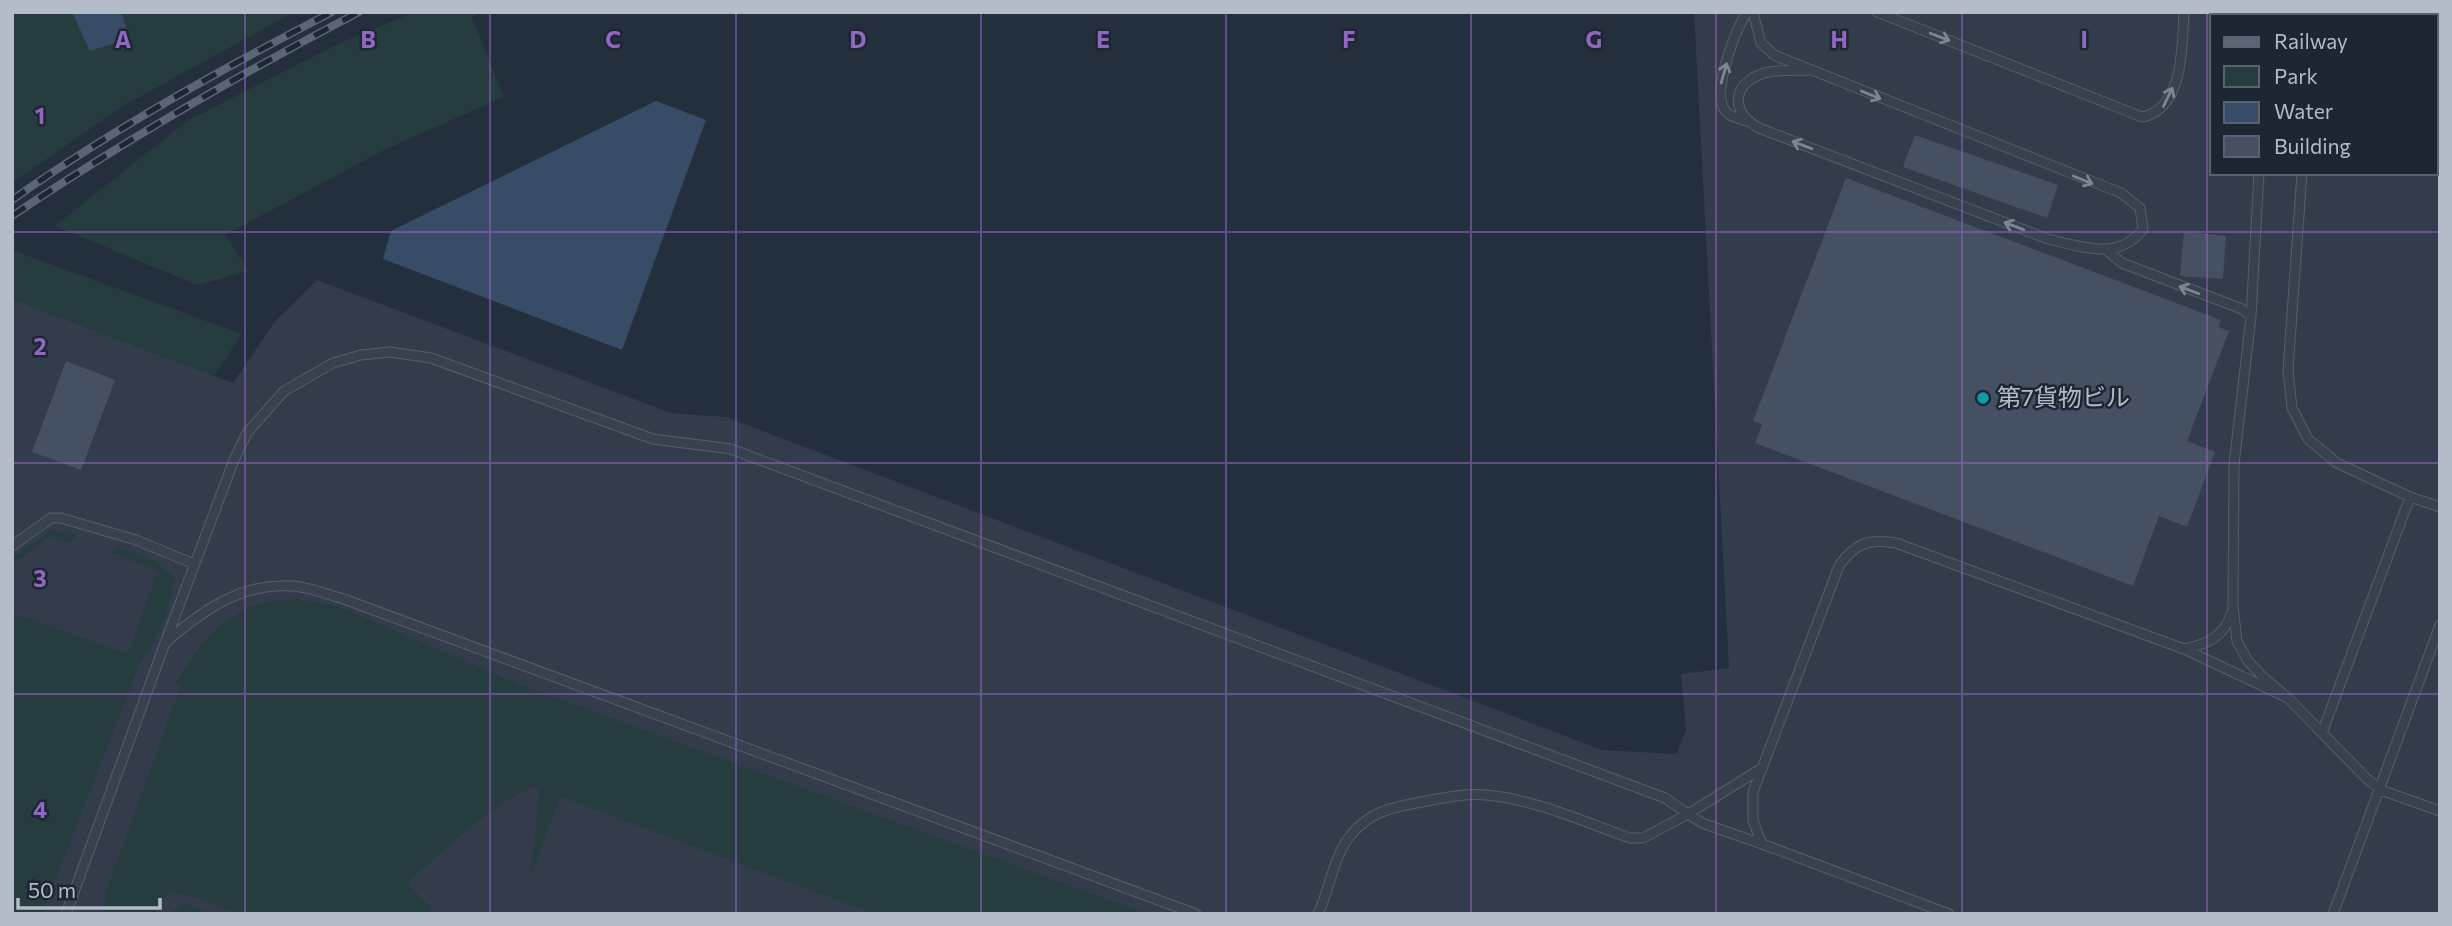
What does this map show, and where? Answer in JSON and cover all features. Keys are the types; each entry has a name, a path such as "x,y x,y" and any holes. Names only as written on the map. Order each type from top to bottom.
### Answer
{"lane":[{"path":"1747,12 1719,89 1723,108 1729,115 2049,239 2119,249 2129,244 2143,229 2140,208 2133,200 1774,54 1761,43 1753,12"},
{"path":"1877,12 2142,117 2155,114 2163,107 2174,85 2181,66 2184,12"},
{"path":"1747,121 1739,111 1737,100 1741,90 1751,80 1764,74 1808,70"},
{"path":"2259,175 2251,317 2234,464 2233,606 2237,641 2248,661 2381,790 2440,811"},
{"path":"2302,175 2288,370 2292,408 2308,439 2337,463 2440,508"},
{"path":"2105,249 2122,263 2242,309 2251,317"},
{"path":"66,914 194,564 247,433 284,391 333,363 361,355 390,352 431,358 653,439 731,449 1665,798 1702,823 1949,914"},
{"path":"2322,733 2410,497"},
{"path":"12,546 51,518 61,518 136,540 194,564"},
{"path":"1762,844 1754,821 1753,792 1839,566 1849,552 1862,542 1896,542 2185,649 2288,698"},
{"path":"165,643 197,615 226,598 250,590 293,586 341,598 1196,914"},
{"path":"2185,649 2215,639 2228,625 2233,606"},
{"path":"2333,914 2440,625"},
{"path":"1318,914 1348,837 1366,818 1388,808 1458,796 1486,795 1531,804 1630,838 1643,838 1688,814 1762,768"}],"shaded area":[{"path":"1694,12 2440,12 2440,914 12,914 12,299 233,383 276,320 317,280 671,413 726,417 1602,750 1676,754 1686,730 1681,674 1729,668"}],"green space":[{"path":"12,12 72,12 91,51 130,38 121,12 294,12 123,106 12,183"},
{"path":"414,12 482,12 472,17 504,97 386,149 225,235 249,271 197,285 55,226 187,121 338,44"},
{"path":"12,250 242,334 214,376 12,299"},
{"path":"52,530 76,535 71,542 51,536 12,564 12,558"},
{"path":"119,548 154,560 174,578 166,613 139,665 42,914 12,914 12,613 128,654 158,571 111,552"},
{"path":"297,599 340,607 518,684 1147,914 875,914 560,796 531,875 540,785 505,801 407,883 432,909 427,914 239,914 192,896 170,892 152,914 103,914 107,890 181,686 176,683 187,665 211,634 239,613 275,601"},
{"path":"186,904 213,914 167,914"}],"water":[{"path":"72,12 121,12 130,38 90,51"},
{"path":"656,101 706,120 622,350 383,259 391,231"}],"building":[{"path":"1915,135 2058,185 2047,218 1903,167"},
{"name":"第7貨物ビル","path":"1846,178 2221,320 2218,327 2229,331 2187,441 2215,452 2187,527 2159,516 2133,586 1755,443 1762,424 1753,421"},
{"path":"2184,232 2226,236 2223,279 2180,276"},
{"path":"66,361 115,380 81,470 32,452"}],"railway":[{"path":"12,200 169,101 332,12"},
{"path":"12,216 183,109 359,12"}],"place":[{"name":"第7貨物ビル","path":"1983,398"}]}
